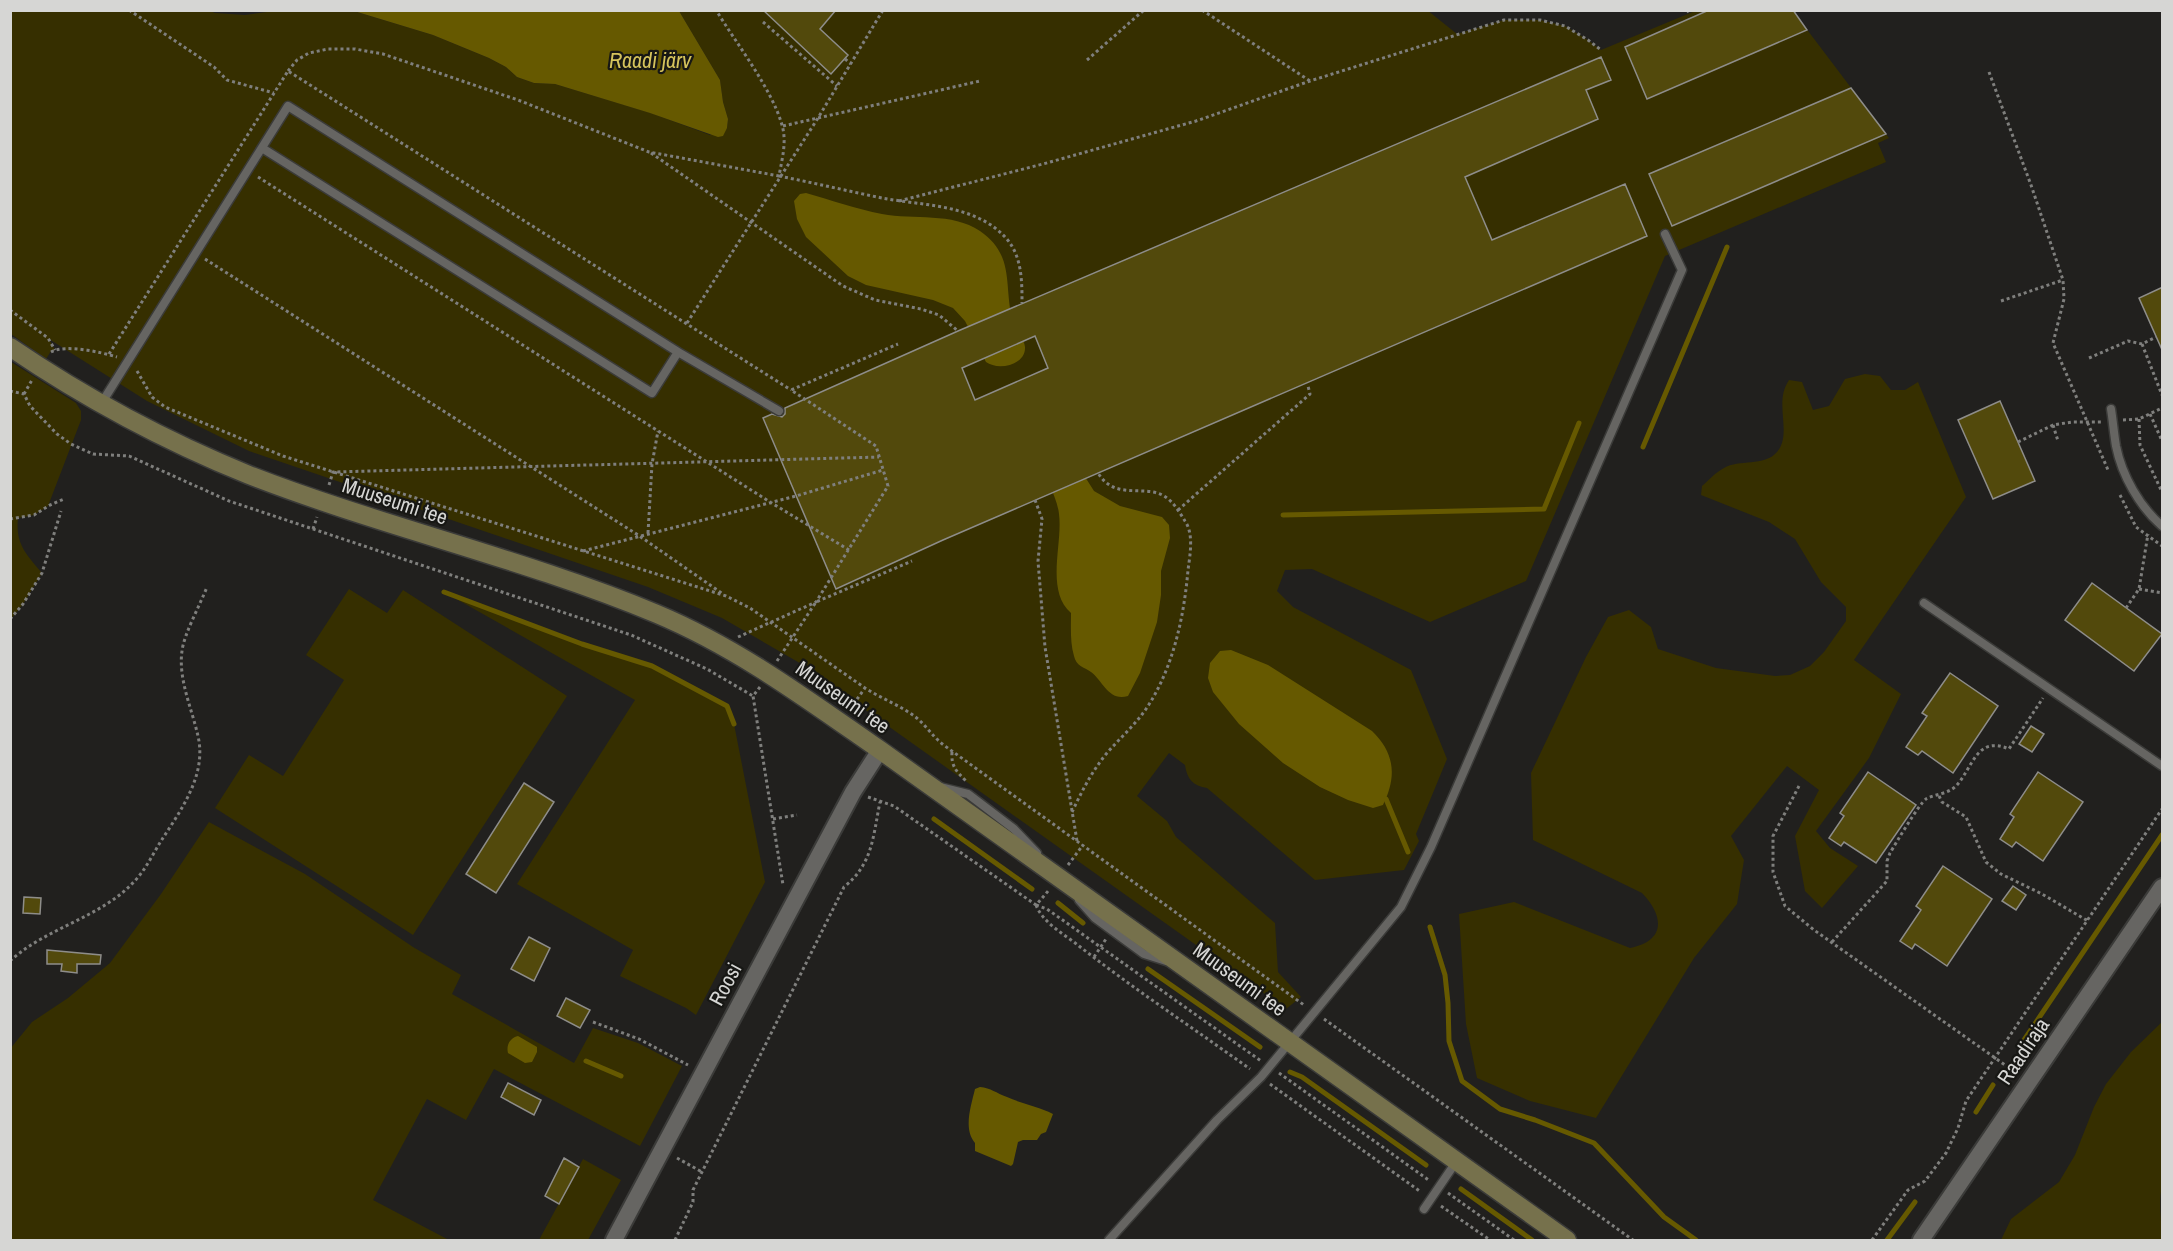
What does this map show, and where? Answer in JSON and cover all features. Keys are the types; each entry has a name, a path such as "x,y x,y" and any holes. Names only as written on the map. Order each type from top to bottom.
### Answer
{"street":[{"name":"Muuseumi tee","path":"10,347 101,404 141,426 250,475 594,590 658,615 721,645 769,673 880,750 1567,1240"},
{"name":"Roosi","path":"614,1240 853,792 880,750"},
{"name":"Raadiraja","path":"1921,1240 2163,886"}],"lane":[{"path":"101,404 288,106 678,352 779,411"},
{"path":"262,148 652,393 678,352"},
{"path":"1109,1240 1217,1120 1261,1077 1401,907 1431,847 1682,270 1665,234"},
{"path":"2110,409 2116,448 2125,474 2146,512 2163,526"},
{"path":"1924,603 2163,766"},
{"path":"1424,1209 1456,1162"}],"path":[{"path":"129,10 214,67 227,80 274,93"},
{"path":"716,10 772,100 782,126 784,149 779,176"},
{"path":"687,323 884,10"},
{"path":"1087,60 1144,10"},
{"path":"1202,10 1310,81"},
{"path":"899,201 1196,121 1310,81 1504,20 1540,20 1565,26 1601,50"},
{"path":"763,22 837,86"},
{"path":"46,359 51,351 60,348 110,354 288,71 297,60 309,53 328,49 355,49 383,54 518,100 650,152 967,213 987,222 1008,239 1016,254 1022,278 1022,303"},
{"path":"845,59 851,64"},
{"path":"812,64 816,60"},
{"path":"288,71 687,323 876,446 888,486 779,657"},
{"path":"1989,72 2063,279 2064,299 2053,343 2112,480"},
{"path":"782,126 980,81"},
{"path":"650,152 843,286 875,300 939,315 958,331"},
{"path":"232,160 849,550"},
{"path":"195,254 638,535 726,596 750,608 865,688 917,718 932,737 1633,1240"},
{"path":"2001,301 2063,279"},
{"path":"10,310 48,338 55,350"},
{"path":"2089,358 2128,341 2142,344 2156,337"},
{"path":"791,390 898,344"},
{"path":"2142,344 2163,395"},
{"path":"136,369 152,398 165,407 283,456 726,596"},
{"path":"24,394 34,378"},
{"path":"1178,510 1310,394 1308,386"},
{"path":"10,391 24,394"},
{"path":"24,394 30,406 57,434 71,444 93,454 129,456 230,501 631,635 707,669 753,696 783,885 778,895"},
{"path":"2150,414 2163,441"},
{"path":"2139,419 2140,445 2163,492"},
{"path":"2018,442 2053,425 2072,422 2088,423"},
{"path":"2053,425 2058,441"},
{"path":"648,533 652,464 658,431"},
{"path":"333,472 879,457"},
{"path":"582,551 883,470"},
{"path":"1072,812 1089,778 1105,755 1145,711 1160,685 1181,626 1186,598 1190,536 1188,524 1164,496 1119,489 1102,480 1098,473"},
{"path":"2117,490 2132,521 2163,546"},
{"path":"10,519 34,516 64,499"},
{"path":"1035,500 1042,519 1038,561 1045,647 1077,842"},
{"path":"10,619 23,604 42,573 61,511"},
{"path":"2126,608 2139,589 2147,535"},
{"path":"721,645 912,561"},
{"path":"10,961 26,948 105,905 124,892 139,876 185,802 196,776 199,740 184,683 182,649 207,587"},
{"path":"2139,589 2163,593"},
{"path":"840,722 865,688"},
{"path":"1832,942 1887,880 1887,861 1890,853 1924,800 1955,788 1974,757 1987,746 1998,744 2009,749 2049,689"},
{"path":"1799,786 1773,836 1773,872 1785,906 2029,1082"},
{"path":"853,792 894,806 1036,905 1083,846"},
{"path":"1939,796 1942,802 1966,817 1986,862 2001,874 2042,894 2088,921"},
{"path":"675,1240 693,1202 693,1190 844,887 856,878 868,858 880,802"},
{"path":"1872,1240 1908,1190 1925,1181 1946,1153 1958,1128 1966,1101 2163,809"},
{"path":"773,819 797,815"},
{"path":"593,1022 639,1039 688,1065"},
{"path":"662,1150 702,1172"}],"shaded area":[{"path":"208,10 215,13 245,15 274,11 354,11 433,35 489,58 506,67 517,77 534,83 555,84 651,113 710,135 727,128 728,119 720,80 679,11 1427,10 1457,34 1504,20 1540,20 1565,26 1601,50 1695,11 1793,11 1889,138 1878,143 1886,162 1665,256 1526,581 1430,622 1312,569 1285,570 1277,591 1293,607 1411,670 1447,759 1416,834 1419,841 1404,870 1315,880 1207,788 1194,784 1187,774 1185,765 1169,753 1137,796 1167,821 1176,837 1275,923 1278,972 1301,997 1286,1009 798,662 722,618 648,587 249,451 147,401 49,339 55,350 51,351 46,359 11,334 11,11"},
{"path":"11,362 76,403 81,411 81,420 48,506 34,515 18,518 20,542 27,555 42,573 11,619"},
{"path":"1865,374 1880,376 1891,390 1905,390 1918,382 1966,497 1854,660 1901,694 1869,758 1816,831 1830,848 1858,866 1822,908 1805,891 1795,836 1819,790 1787,766 1731,836 1744,860 1737,904 1694,958 1596,1118 1530,1101 1477,1078 1466,1024 1459,914 1514,902 1630,948 1650,940 1658,927 1655,911 1642,893 1533,840 1531,773 1586,657 1608,617 1629,610 1651,627 1658,649 1716,668 1775,676 1790,675 1810,666 1824,652 1846,621 1846,607 1821,582 1795,539 1769,522 1701,495 1702,486 1715,474 1730,465 1765,460 1777,452 1783,436 1783,398 1789,380 1802,382 1813,410 1829,406 1845,379"},
{"path":"349,589 387,613 403,590 567,696 413,935 215,808 249,755 283,776 344,680 306,655"},
{"path":"444,592 582,644 652,666 727,706 734,724 765,882 696,1015 620,976 633,950 517,884 635,700"},
{"path":"209,822 305,874 413,947 461,975 452,994 574,1063 593,1028 638,1043 682,1066 640,1146 494,1069 466,1120 427,1099 373,1200 449,1240 11,1240 10,1049 32,1022 68,998 110,963 161,894"},
{"path":"2162,1022 2160,1206 2162,1240 2001,1240 2011,1219 2059,1182 2075,1155 2106,1084 2131,1052"},
{"path":"583,1159 621,1180 588,1240 539,1240"}],"water":[{"name":"Raadi järv","path":"354,11 679,11 720,80 728,119 727,128 723,136 718,137 555,84 534,83 517,77 506,67 489,58 433,35"},
{"path":"806,193 882,214 957,221 980,231 999,251 1004,261 1013,322 1025,347 1021,358 1010,365 991,365 986,362 965,321 953,308 933,300 866,285 848,276 806,237 797,219 794,201 800,194"},
{"path":"1073,458 1094,491 1120,506 1162,517 1169,525 1170,538 1161,571 1161,595 1157,622 1140,673 1128,696 1121,697 1111,693 1091,672 1077,662 1072,646 1071,613 1063,603 1059,592 1057,566 1059,514 1049,483"},
{"path":"1231,650 1268,665 1372,731 1380,739 1389,757 1392,775 1383,805 1373,808 1320,787 1283,763 1239,724 1213,692 1208,678 1210,663 1220,651"},
{"path":"518,1036 537,1047 532,1062 525,1063 508,1053 509,1042"},
{"path":"980,1087 1053,1114 1046,1132 1041,1134 1037,1140 1018,1142 1011,1166 975,1151 975,1143 969,1131 969,1117 975,1089"}],"building":[{"path":"763,10 836,10 820,29 848,55 831,74"},
{"path":"1709,10 1793,10 1807,30 1647,99 1625,47"},
{"path":"1601,57 1611,80 1586,90 1598,119 1465,177 1492,240 1625,184 1647,236 943,540 836,589 763,418 772,414 782,417 785,414 785,408 958,331","holes":["1035,336 1048,368 975,400 962,368"]},
{"path":"1851,88 1886,134 1672,226 1649,174"},
{"path":"2163,287 2163,352 2139,298"},
{"path":"2000,401 2035,481 1993,499 1958,420"},
{"path":"2092,583 2162,634 2134,671 2065,620"},
{"path":"1950,673 1998,706 1953,773 1922,751 1918,755 1906,747 1927,716 1922,713"},
{"path":"2031,726 2044,734 2032,752 2019,744"},
{"path":"1868,772 1916,805 1876,863 1844,842 1841,846 1829,838 1844,816 1840,813"},
{"path":"2038,772 2083,802 2043,861 2016,842 2012,847 2000,839 2014,817 2010,814"},
{"path":"524,783 554,802 496,893 466,874"},
{"path":"1943,866 1992,899 1947,966 1915,944 1912,949 1900,941 1921,910 1916,906"},
{"path":"2013,886 2026,895 2016,910 2002,901"},
{"path":"24,897 41,898 40,914 23,913"},
{"path":"529,937 550,948 534,981 511,969"},
{"path":"47,950 101,955 100,964 77,964 77,973 61,971 62,964 47,964"},
{"path":"566,998 590,1010 580,1028 557,1016"},
{"path":"508,1083 541,1100 534,1115 501,1097"},
{"path":"564,1158 579,1167 559,1204 545,1196"}],"waterway":[{"path":"1643,447 1727,247"},
{"path":"1283,515 1544,509 1579,423"},
{"path":"444,592 582,644 652,666 727,706 734,724"},
{"path":"1386,799 1408,852"},
{"path":"934,819 1032,889"},
{"path":"2022,1043 2162,835"},
{"path":"1058,903 1083,923"},
{"path":"1430,927 1445,975 1449,1041 1462,1081 1500,1109 1594,1143 1664,1217 1696,1240"},
{"path":"1148,969 1260,1047"},
{"path":"586,1061 621,1076"},
{"path":"1290,1072 1302,1077 1426,1165"},
{"path":"1976,1112 1993,1085"},
{"path":"1461,1189 1532,1240"},
{"path":"1887,1240 1915,1202"}]}
